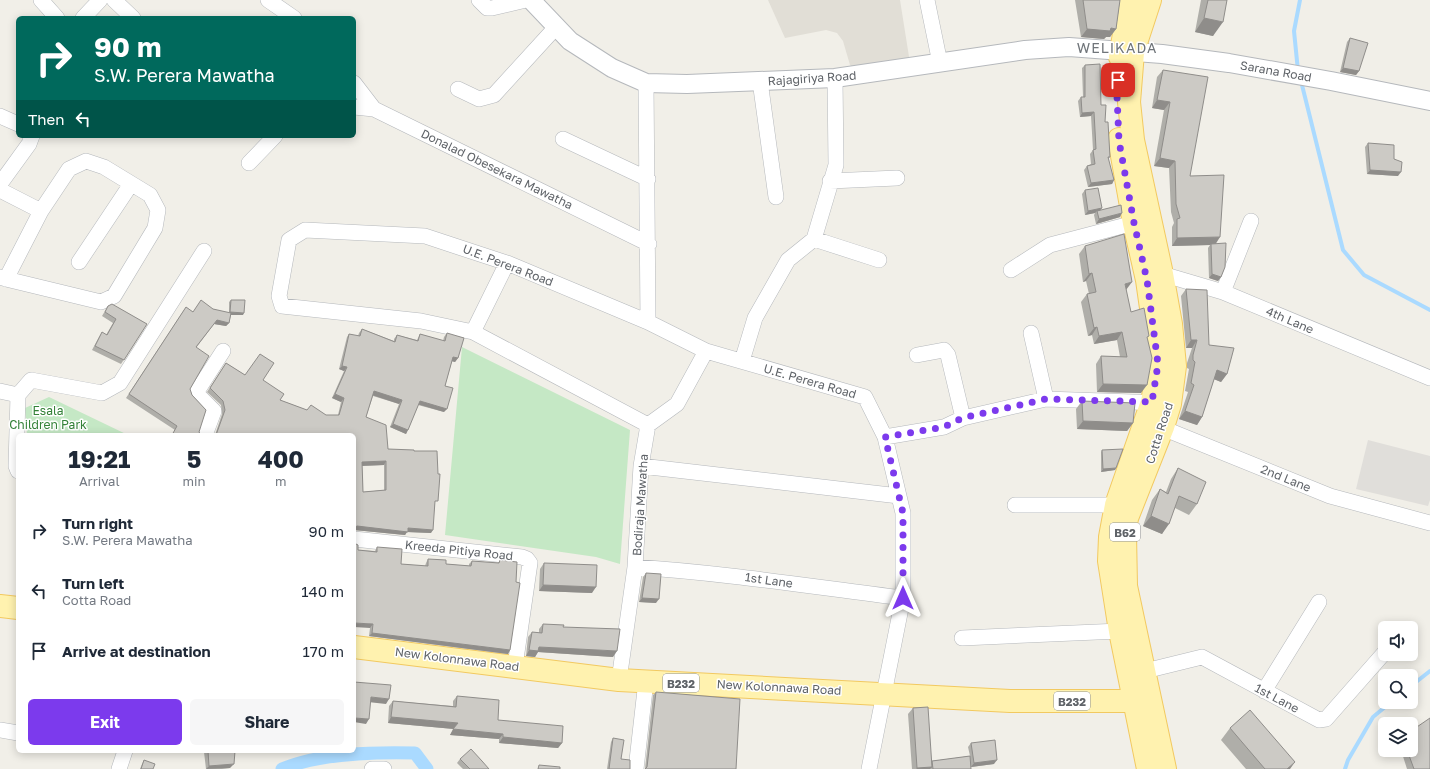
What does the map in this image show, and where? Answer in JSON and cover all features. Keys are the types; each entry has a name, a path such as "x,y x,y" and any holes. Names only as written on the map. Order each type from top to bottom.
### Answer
{"main road":[{"name":"Cotta Road","path":"1131,0 1127,51 1117,96 1119,141 1131,164 1155,277"},
{"name":"Cotta Road","path":"1127,51 1150,0"},
{"name":"Cotta Road","path":"1131,164 1134,223 1171,324 1175,366 1158,414 1127,518 1125,534 1126,586 1165,769"},
{"name":"Cotta Road","path":"1148,769 1120,631 1109,561 1110,537 1116,505 1158,414"},
{"path":"0,606 16,608"},
{"name":"New Kolonnawa Road","path":"356,647 619,680 884,693 1010,701 1134,701"}],"street":[{"path":"41,0 55,16"},
{"path":"85,16 100,0"},
{"path":"114,0 132,16"},
{"path":"268,0 291,16"},
{"path":"479,0 487,8 492,8 526,0"},
{"name":"Rajagiriya Road","path":"531,0 570,41 612,68 646,83 687,84 835,78 1025,50 1069,47 1127,51"},
{"path":"927,0 940,63"},
{"path":"458,89 479,99 494,95 557,26"},
{"name":"Sarana Road","path":"1127,51 1162,54 1282,72 1430,101"},
{"path":"742,361 755,318 788,260 814,239 836,165 835,78"},
{"path":"760,81 776,197"},
{"path":"646,83 649,244 648,322"},
{"name":"Donalad Obesekara Mawatha","path":"356,86 374,109 649,244"},
{"path":"356,107 374,109"},
{"path":"0,116 16,123"},
{"path":"0,184 29,144 31,138"},
{"path":"249,163 274,138"},
{"path":"563,139 648,179"},
{"path":"86,161 104,167 131,184 150,195 158,210 155,228 114,296 101,302 3,278 41,211 69,169 86,161"},
{"path":"830,181 897,178"},
{"path":"79,262 131,184"},
{"path":"0,190 41,211"},
{"path":"1223,292 1251,221"},
{"path":"1011,270 1050,245 1134,223"},
{"name":"U.E. Perera Road","path":"648,425 473,332 421,321 282,306 279,296 289,240 305,230 425,236 507,263 648,322 706,351 865,397 885,437 903,513 903,598 869,769"},
{"path":"814,239 879,260"},
{"path":"17,433 18,395 30,380 102,393 120,383 204,251"},
{"path":"473,332 507,263"},
{"name":"4th Lane","path":"1155,277 1223,292 1430,378"},
{"path":"1031,333 1046,399"},
{"path":"917,354 944,350 948,355 962,418"},
{"path":"206,433 214,411 196,394 222,351"},
{"path":"648,425 677,404 706,351"},
{"path":"0,391 18,395"},
{"path":"885,437 944,427 962,418 1046,399 1158,414"},
{"name":"2nd Lane","path":"1158,414 1330,496 1430,523"},
{"name":"Bodiraja Mawatha","path":"619,680 635,567 640,466 648,425"},
{"path":"640,466 899,496"},
{"path":"1014,505 1116,505"},
{"name":"Kreeda Pitiya Road","path":"356,539 522,557 527,559 530,563 515,666"},
{"name":"1st Lane","path":"635,567 752,578 903,598"},
{"path":"1264,691 1319,602"},
{"path":"962,638 1120,631"},
{"name":"1st Lane","path":"1145,671 1202,657 1319,720 1326,720 1378,660"},
{"path":"636,769 646,681"},
{"path":"0,730 16,733"},
{"path":"119,769 123,753"},
{"path":"372,769 384,769"}],"shaded area":[{"path":"768,0 900,0 910,63 856,70 850,65 843,41 837,33 826,30 785,38"},
{"path":"1368,440 1430,456 1430,500 1428,506 1356,489"}],"green space":[{"path":"462,347 630,430 620,564 596,557 445,535"},
{"name":"Esala Children Park","path":"49,397 124,433 27,433 25,408"}],"building":[{"path":"1083,0 1120,0 1116,29 1111,28 1110,31 1087,29"},
{"path":"1208,0 1227,0 1223,22 1204,18"},
{"path":"1350,38 1368,43 1359,71 1343,68"},
{"path":"1100,64 1101,105 1106,105 1105,122 1108,122 1110,157 1108,157 1114,180 1091,183 1087,166 1095,164 1093,150 1096,149 1094,112 1082,113 1081,97 1085,97 1085,65"},
{"path":"1163,70 1208,77 1190,176 1224,175 1220,237 1177,238 1177,219 1180,218 1176,204 1175,161 1160,158 1170,102 1157,100"},
{"path":"1368,143 1394,145 1394,159 1402,162 1401,172 1370,170"},
{"path":"1098,188 1102,208 1088,211 1085,190"},
{"path":"1121,205 1122,213 1099,219 1097,211"},
{"path":"1124,234 1132,282 1125,284 1131,312 1144,308 1149,336 1147,337 1152,358 1147,385 1103,384 1101,356 1127,357 1122,332 1099,336 1097,327 1094,328 1087,294 1096,292 1092,273 1089,274 1085,246"},
{"path":"1226,243 1225,267 1221,277 1212,274 1211,244"},
{"path":"1186,289 1207,290 1209,345 1234,348 1227,374 1217,370 1202,417 1185,411 1194,385 1191,383 1195,362 1193,360 1193,355 1197,340 1191,340"},
{"path":"201,300 213,309 231,313 229,323 217,320 196,347 209,356 190,389 192,395 206,410 200,433 173,433 177,426 129,394 186,307 193,312"},
{"path":"231,300 245,300 244,313 230,312"},
{"path":"112,304 147,324 124,360 95,346 102,332 107,335 116,319 105,312 108,306"},
{"path":"362,329 395,342 397,335 418,341 420,334 445,341 447,333 464,338 458,358 453,357 445,386 453,388 447,409 420,401 408,430 393,424 402,400 374,391 366,417 386,425 388,449 437,451 438,474 440,474 438,501 435,501 433,530 408,528 408,532 356,527 356,433 217,433 225,410 223,401 210,388 226,363 245,375 260,354 274,363 263,380 284,394 280,400 307,410 311,405 326,415 339,415 344,398 335,394 347,367 342,366 349,334 360,336","holes":["386,461 386,490 363,492 362,462"]},
{"path":"1082,401 1135,403 1133,423 1083,421"},
{"path":"1123,449 1116,468 1103,469 1102,450"},
{"path":"1178,468 1206,482 1197,504 1179,496 1169,524 1151,516 1160,489 1168,494"},
{"path":"356,544 358,545 358,550 377,552 377,547 402,549 401,564 428,566 428,559 446,560 446,564 471,566 472,561 499,563 500,560 517,562 516,582 520,583 510,650 372,633 373,624 356,623"},
{"path":"544,563 597,565 596,587 543,585"},
{"path":"646,573 661,574 659,599 642,598"},
{"path":"543,624 564,625 563,627 620,629 617,651 539,647 538,651 529,650 532,632 542,633"},
{"path":"356,682 391,685 389,699 371,697 369,719 356,718"},
{"path":"656,692 740,699 736,769 645,769 647,767"},
{"path":"457,696 499,700 498,720 563,726 562,743 503,737 503,734 453,729 458,723 391,717 393,701 456,707"},
{"path":"928,707 932,767 917,768 913,708"},
{"path":"1250,710 1295,762 1287,769 1265,769 1230,728"},
{"path":"1430,718 1430,769 1414,769 1410,757 1418,757 1418,726"},
{"path":"613,738 624,740 621,759 630,760 630,769 609,769"},
{"path":"995,740 997,760 974,763 971,743"},
{"path":"471,749 489,769 470,769 460,759"},
{"path":"208,753 235,753 234,764 209,766"},
{"path":"970,756 971,769 933,769 932,761"},
{"path":"144,760 155,764 153,769 141,769"},
{"path":"539,765 560,767 560,769 538,769"}],"waterway":[{"path":"1298,71 1294,31 1300,0"},
{"path":"1301,81 1343,250 1364,275 1430,310"},
{"path":"1418,680 1430,671"},
{"path":"1345,769 1348,760 1373,717 1383,709"},
{"path":"282,769 313,760 364,753 415,753 427,769"}],"district":[{"name":"WELIKADA","path":"1117,47"}],"route":[{"path":"903,598 903,513 885,437 944,427 962,418 1046,399 1152,402 1158,364 1147,280 1134,223 1119,141 1117,96 1118,80"}]}
